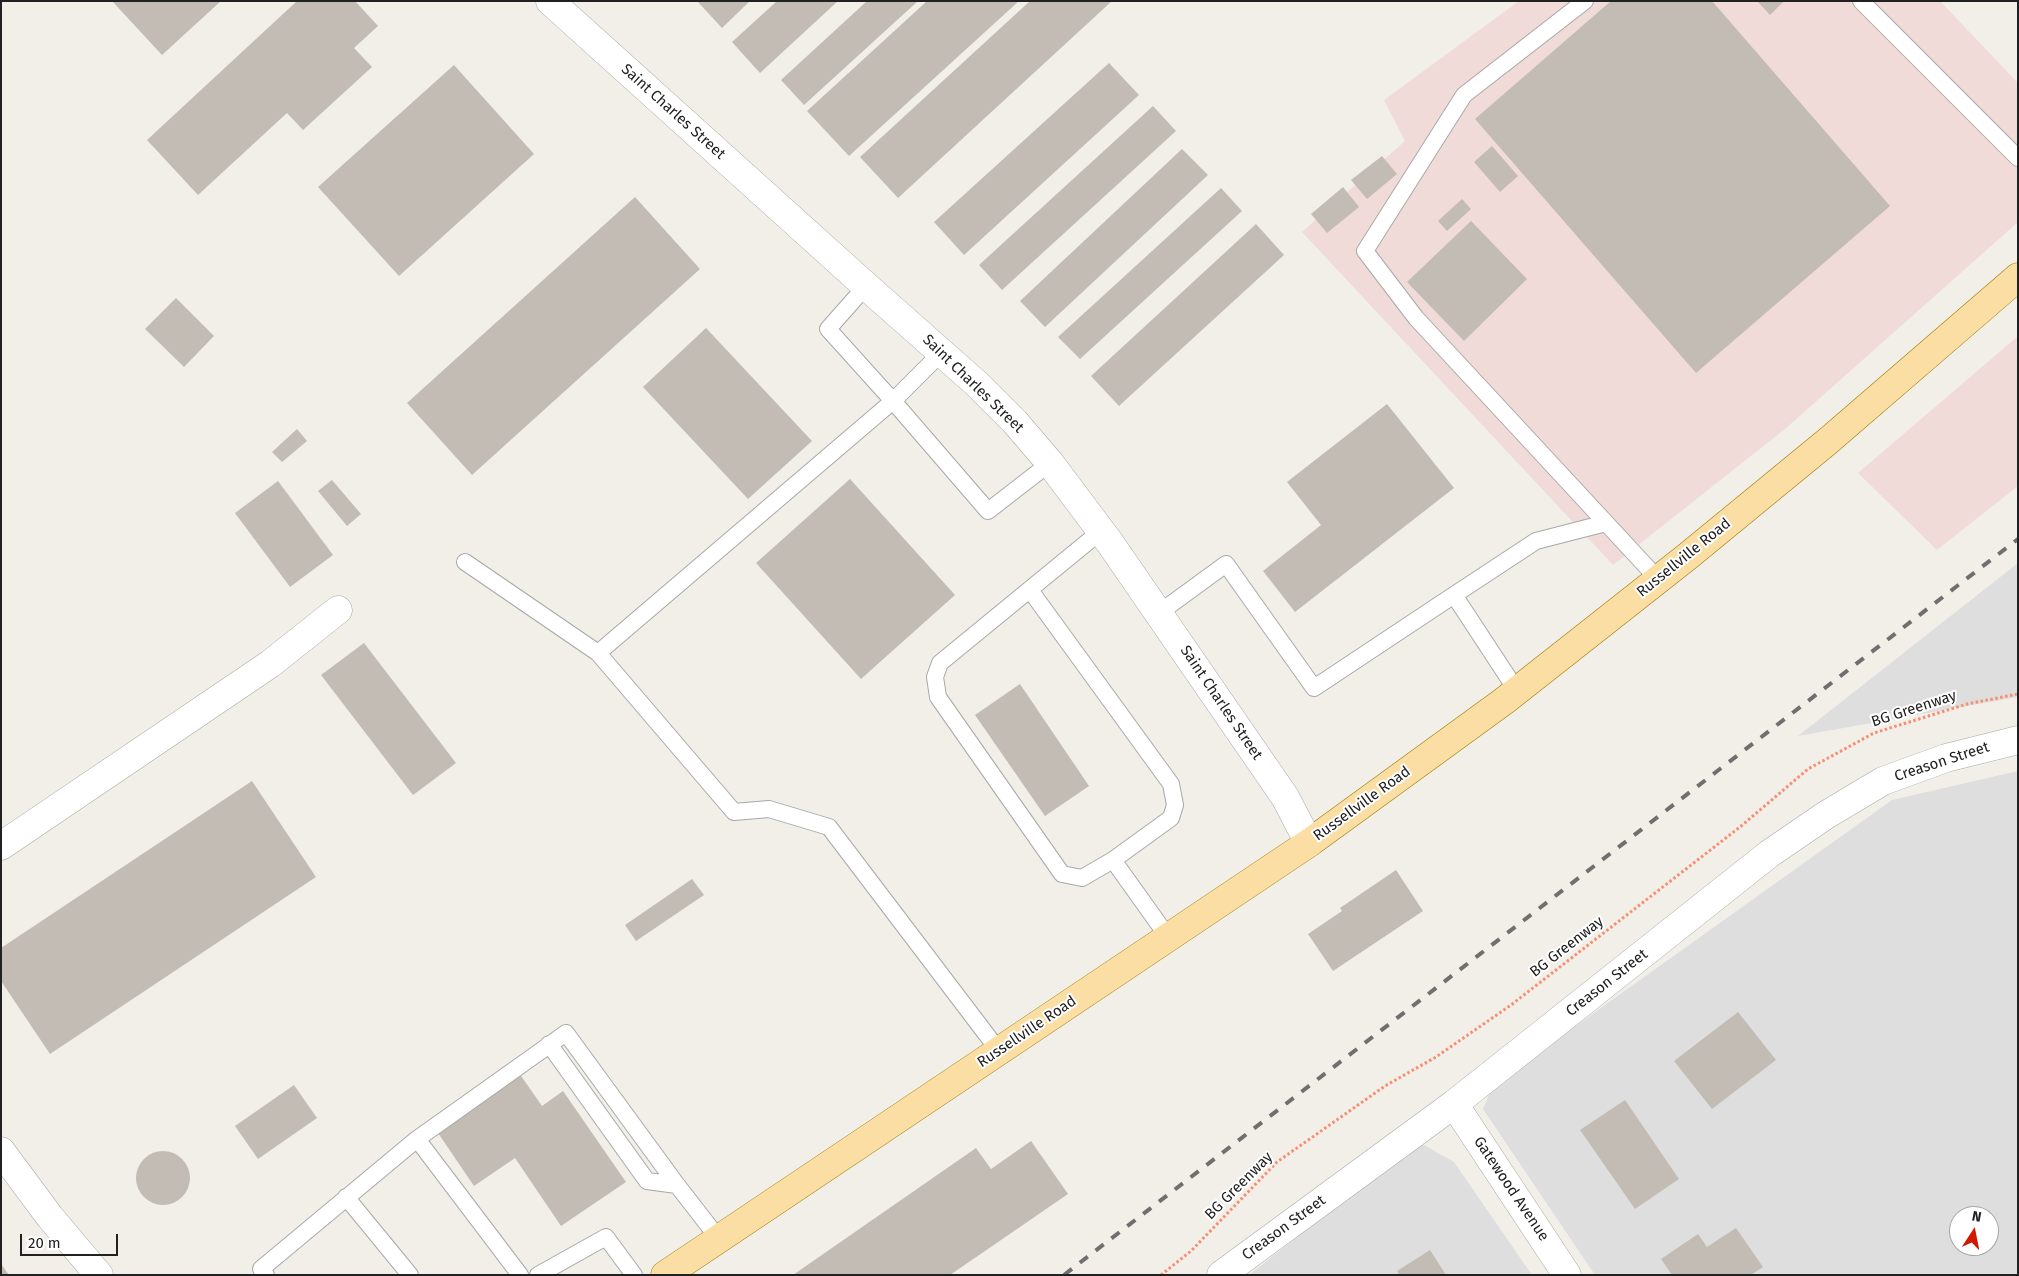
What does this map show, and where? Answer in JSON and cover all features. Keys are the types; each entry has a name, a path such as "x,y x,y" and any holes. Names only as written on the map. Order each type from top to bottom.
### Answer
{"main road":[{"name":"Russellville Road","path":"665,1275 1309,843 1517,691 1828,441 2018,277"}],"street":[{"name":"Saint Charles Street","path":"550,1 866,286 942,352 1015,422 1050,463 1159,613 1285,797 1309,843"},
{"path":"1,846 270,664 338,610"},
{"name":"Creason Street","path":"1220,1275 1454,1104 1769,854 1826,815 1884,781 1946,758 2018,740"},
{"name":"Gatewood Avenue","path":"1454,1104 1567,1275"},
{"path":"1,1151 50,1217 99,1275"}],"lane":[{"path":"1585,1 1464,95 1365,251 1416,318 1658,579"},
{"path":"1861,1 2018,158"},
{"path":"866,286 828,329 988,511 1050,463"},
{"path":"598,653 893,401 942,352"},
{"path":"1159,613 1226,564 1314,688 1536,541 1606,523"},
{"path":"1030,590 1171,784 1176,805 1171,818 1114,860 1082,878 1062,874 938,697 935,677 940,663 1101,531"},
{"path":"465,562 598,653 734,812 769,809 829,827 999,1051"},
{"path":"1454,595 1517,691"},
{"path":"1114,860 1168,937"},
{"path":"260,1273 346,1197 417,1139 566,1033 677,1185 719,1239"},
{"path":"417,1139 520,1275"},
{"path":"346,1197 410,1275"},
{"path":"538,1275 606,1237 634,1275"}],"path":[{"name":"BG Greenway","path":"1160,1275 1191,1251 1277,1162 1385,1086 1436,1057 1511,1005 1740,827 1808,769 1874,733 1967,704 2018,694"}],"shaded area":[{"path":"1519,1 1940,1 2018,83 2018,222 1785,429 1613,565 1302,232 1405,141 1384,100"},
{"path":"2018,336 2018,486 1937,550 1858,473"},
{"path":"2018,563 2018,697 1798,736"},
{"path":"2018,771 2018,1275 1595,1275 1483,1109 1493,1085 1892,800"},
{"path":"1424,1145 1454,1162 1532,1275 1249,1275 1407,1151"}],"building":[{"path":"112,1 221,1 162,55"},
{"path":"297,1 355,1 378,26 354,48 372,67 303,130 287,113 198,195 147,140"},
{"path":"697,1 750,1 722,28"},
{"path":"777,1 838,1 760,73 732,42"},
{"path":"867,1 918,1 804,105 781,80"},
{"path":"927,1 1019,1 849,156 807,111"},
{"path":"1030,1 1112,1 898,198 860,157"},
{"path":"1611,1 1712,1 1890,206 1696,373 1475,119"},
{"path":"1757,1 1784,1 1770,15"},
{"path":"1109,63 1139,95 964,255 934,222"},
{"path":"454,65 534,154 399,276 318,187"},
{"path":"1153,106 1176,131 1002,290 979,265"},
{"path":"1492,146 1518,176 1500,192 1474,162"},
{"path":"1182,149 1208,175 1045,327 1020,301"},
{"path":"1382,156 1397,174 1367,199 1351,180"},
{"path":"1343,187 1359,207 1327,233 1311,214"},
{"path":"1221,188 1242,211 1080,359 1058,337"},
{"path":"635,197 700,269 472,475 407,403"},
{"path":"1462,199 1471,209 1447,231 1438,221"},
{"path":"1471,221 1527,279 1464,341 1407,282"},
{"path":"1256,224 1284,255 1119,406 1091,376"},
{"path":"176,298 214,336 184,367 145,329"},
{"path":"706,328 812,441 748,499 643,387"},
{"path":"1387,404 1454,488 1295,612 1263,571 1321,525 1287,482"},
{"path":"297,429 307,441 282,462 272,452"},
{"path":"850,479 955,595 861,679 756,563"},
{"path":"332,480 361,514 347,526 318,491"},
{"path":"278,481 333,555 290,587 235,513"},
{"path":"364,643 456,763 413,795 321,675"},
{"path":"1020,684 1089,786 1045,816 975,715"},
{"path":"252,781 316,877 50,1054 1,981 1,948"},
{"path":"1396,870 1423,911 1333,971 1308,934 1342,911 1340,908"},
{"path":"692,879 704,895 636,941 625,925"},
{"path":"1738,1012 1776,1060 1712,1109 1674,1061"},
{"path":"519,1073 542,1106 563,1091 626,1182 561,1226 515,1158 474,1186 436,1130"},
{"path":"294,1085 317,1118 258,1159 235,1126"},
{"path":"1625,1100 1679,1179 1635,1209 1580,1130"},
{"path":"1031,1141 1068,1194 950,1275 793,1275 976,1148 991,1169"},
{"path":"163,1151 173,1153 182,1159 188,1168 190,1178 188,1188 182,1197 173,1203 163,1205 153,1203 144,1197 138,1188 136,1178 138,1168 144,1159 153,1153"},
{"path":"1736,1228 1763,1267 1751,1275 1672,1275 1661,1259 1698,1234 1707,1247"},
{"path":"1430,1250 1446,1275 1399,1275 1397,1271"},
{"path":"1,1264 9,1275 1,1275"}],"railway":[{"path":"1064,1275 2018,539"}]}
